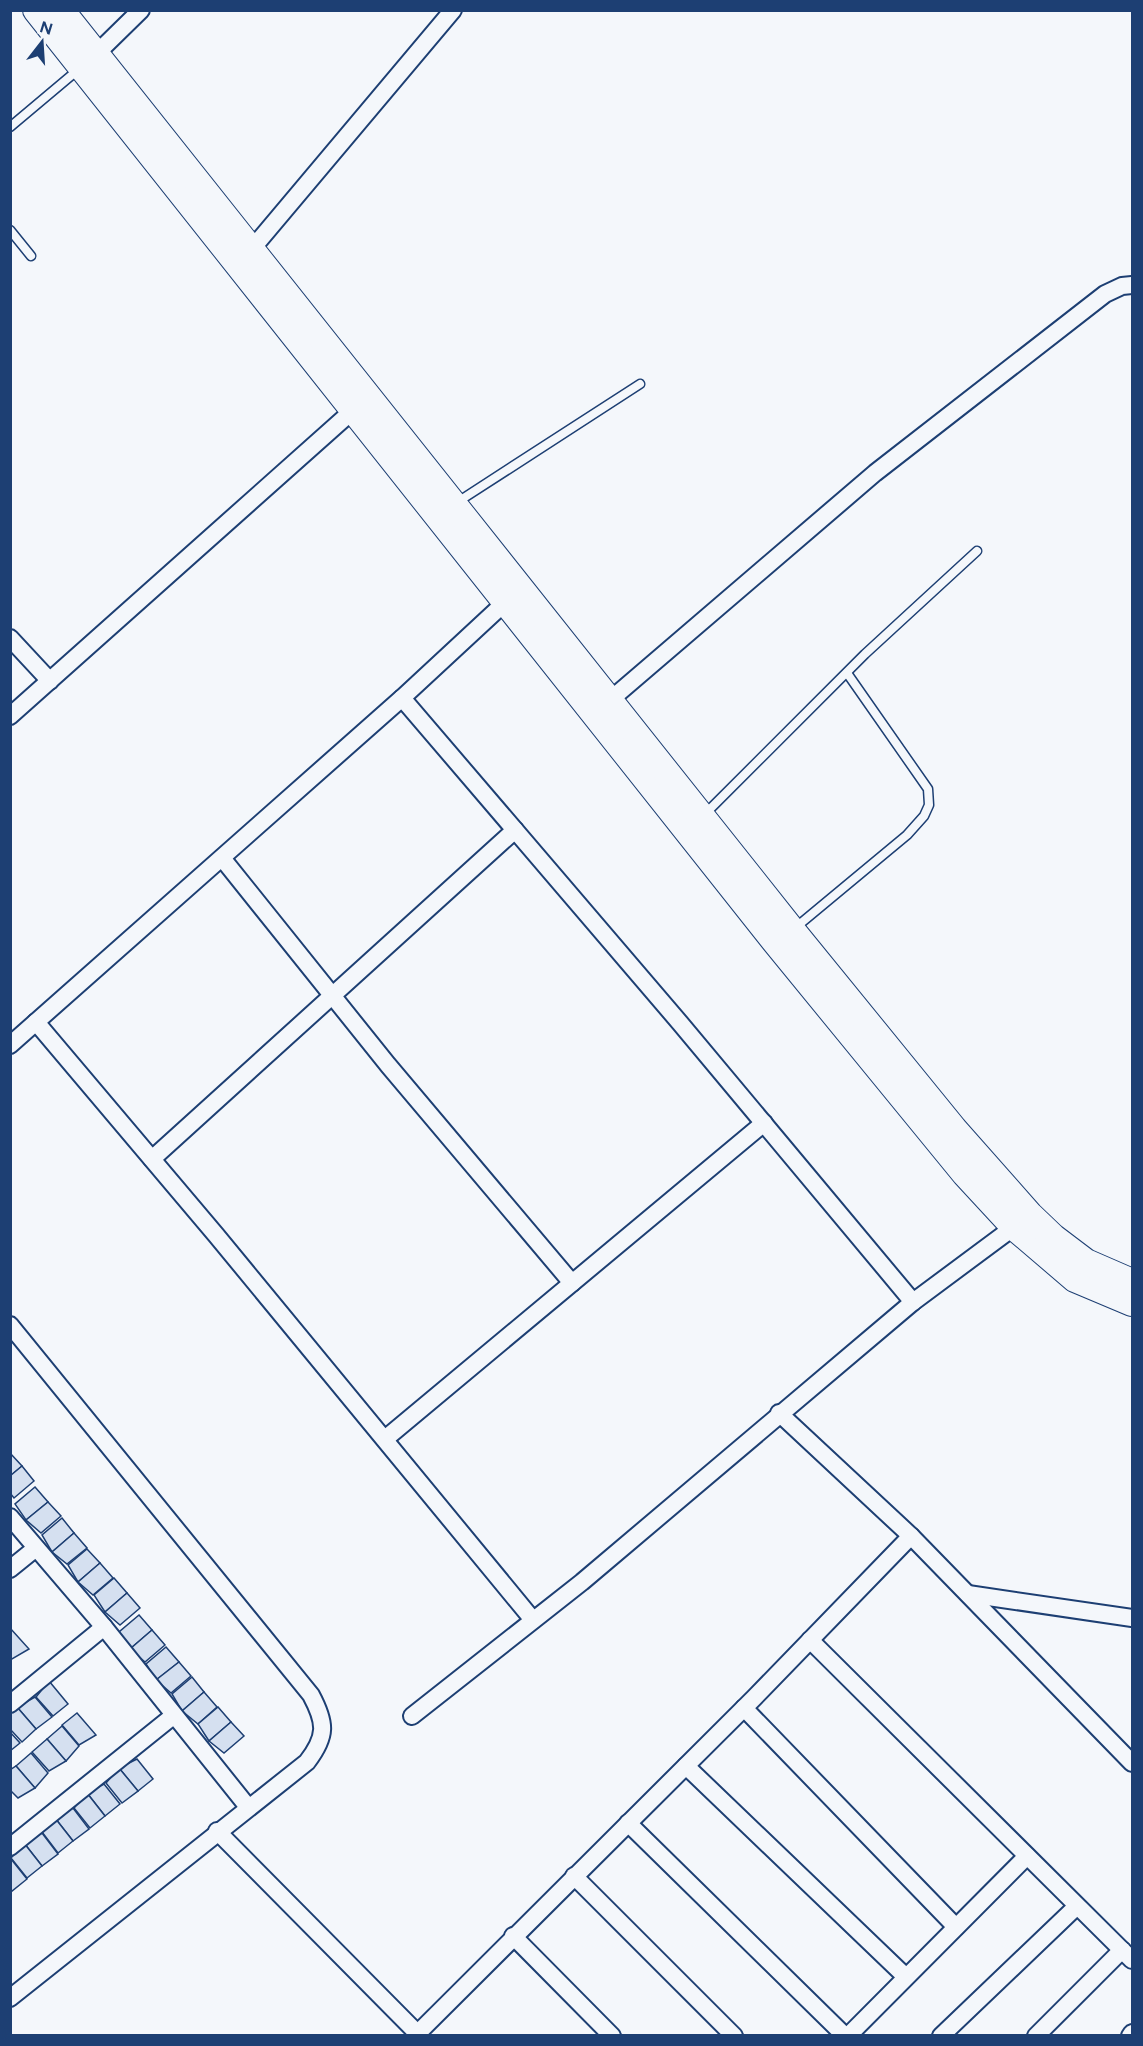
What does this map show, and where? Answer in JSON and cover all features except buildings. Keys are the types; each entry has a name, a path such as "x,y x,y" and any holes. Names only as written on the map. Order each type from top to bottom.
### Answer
{"main road":[{"path":"36,10 89,61 251,250 361,404 453,505 512,596 609,701 702,818 784,937"},
{"path":"61,10 89,61 784,937 954,1129 1022,1221 1075,1279 1132,1303"},
{"path":"1022,1221 1086,1262 1132,1282"}],"street":[{"path":"89,61 141,10"},
{"path":"251,250 453,10"},
{"path":"609,701 875,473 1105,294 1122,286 1132,285"},
{"path":"10,716 361,404"},
{"path":"10,1045 402,698 512,596"},
{"path":"10,638 50,681"},
{"path":"402,698 764,1123 913,1302"},
{"path":"152,1159 515,830"},
{"path":"222,858 388,1065 572,1283"},
{"path":"36,1022 385,1439 533,1620"},
{"path":"385,1439 764,1123"},
{"path":"412,1716 533,1620 913,1302 1022,1221"},
{"path":"10,1325 311,1695 321,1714 323,1731 318,1748 307,1762 10,1998"},
{"path":"779,1413 912,1536 1132,1763"},
{"path":"10,1517 104,1627 248,1807"},
{"path":"218,1831 417,2035 513,1936 744,1708 912,1536"},
{"path":"10,1569 36,1548"},
{"path":"968,1594 1132,1618"},
{"path":"10,1704 104,1627"},
{"path":"810,1640 1127,1955 1036,2036"},
{"path":"744,1708 956,1927"},
{"path":"10,1847 174,1716"},
{"path":"686,1766 906,1977"},
{"path":"628,1823 847,2036 1027,1856"},
{"path":"574,1876 734,2036"},
{"path":"941,2036 1077,1906"},
{"path":"513,1936 612,2036"}],"lane":[{"path":"10,127 89,61"},
{"path":"10,230 32,256"},
{"path":"453,505 640,384"},
{"path":"702,818 847,673 977,551"},
{"path":"784,937 907,836 924,816 929,805 928,789 847,673"}]}
